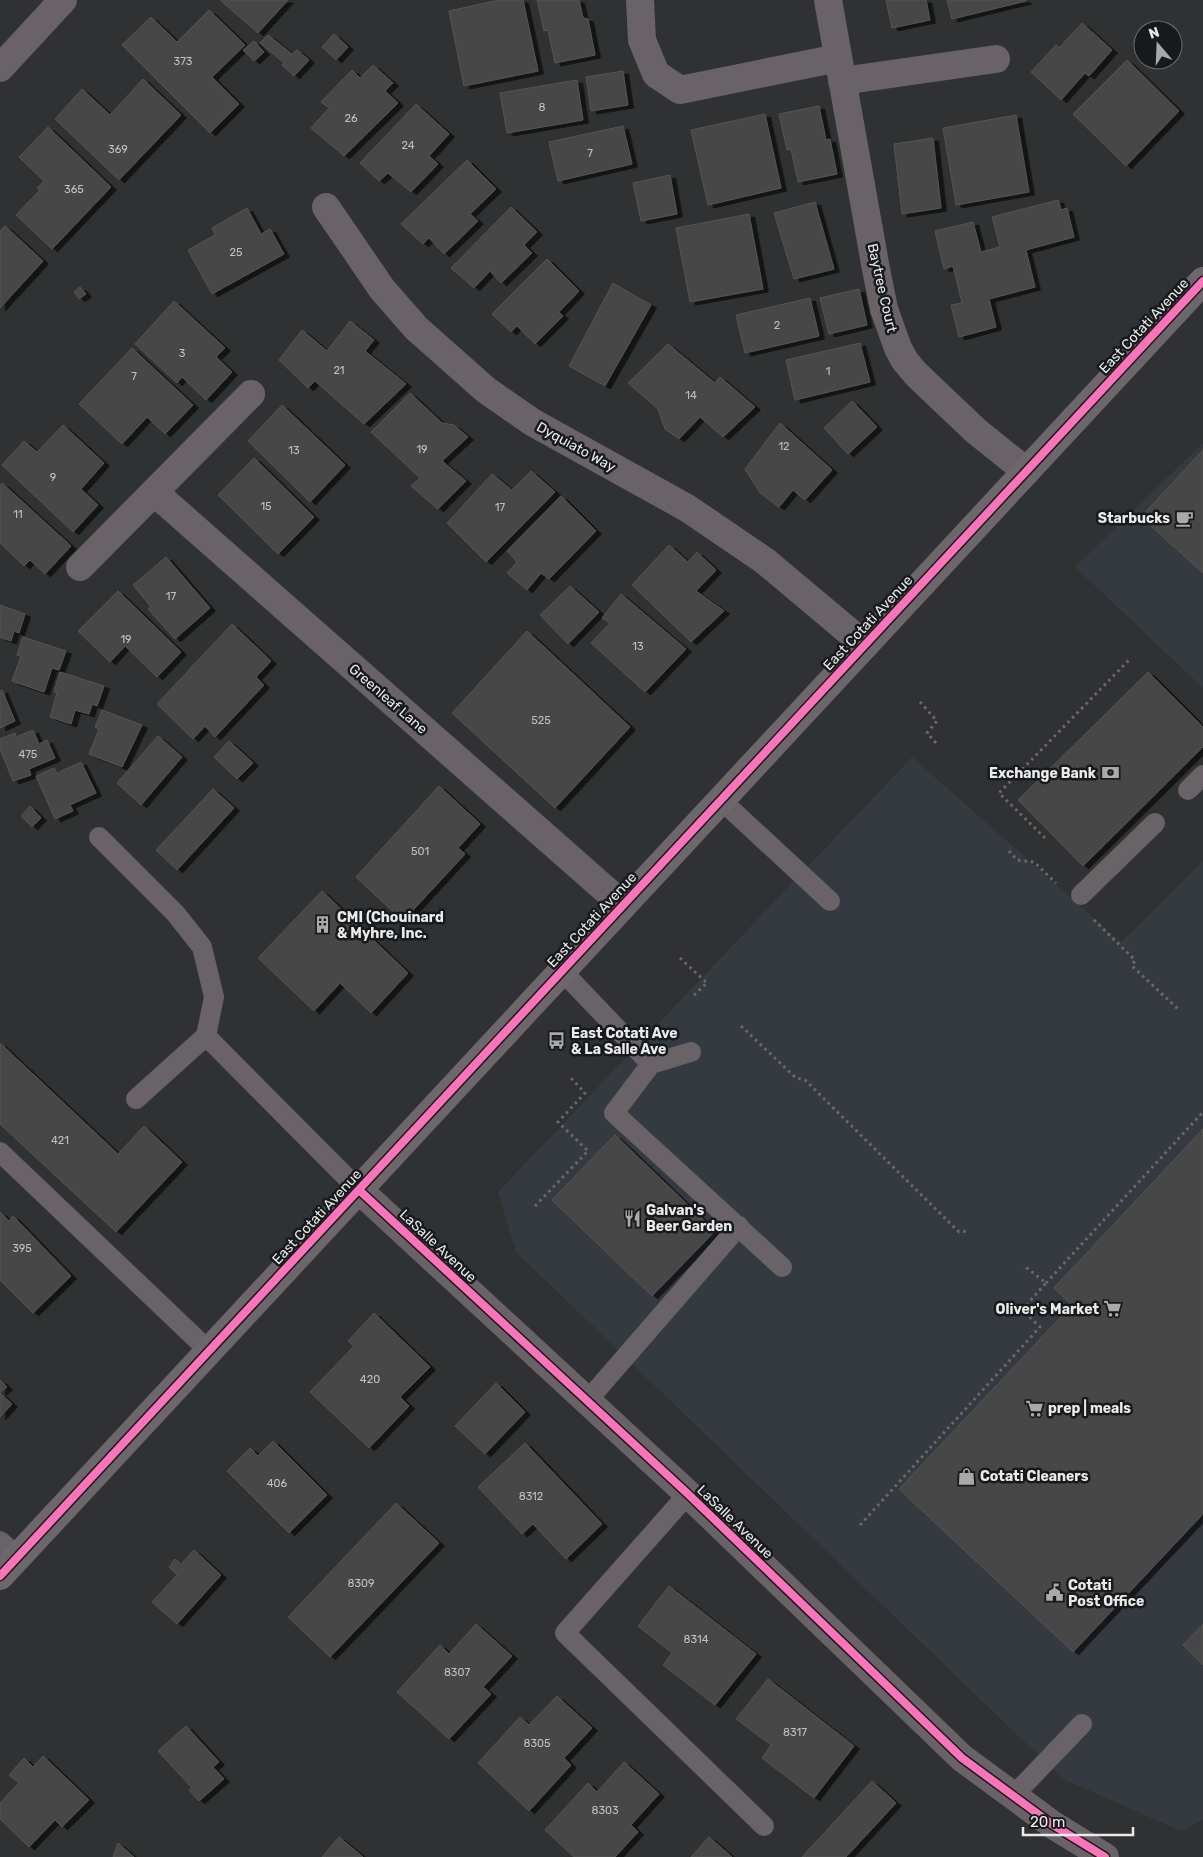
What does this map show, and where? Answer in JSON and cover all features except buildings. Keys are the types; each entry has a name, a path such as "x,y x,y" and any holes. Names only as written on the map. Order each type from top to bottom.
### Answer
{"main road":[{"name":"East Cotati Avenue","path":"6,1558 209,1351 1203,281"}],"street":[{"path":"0,68 63,0"},
{"path":"640,0 642,40 656,74 680,90 840,69 996,58"},
{"name":"Baytree Court","path":"828,0 884,308 898,348 917,375 976,431 1026,471"},
{"name":"Dyquiato Way","path":"326,207 382,290 416,328 486,390 532,422 686,508 765,561 864,646"},
{"path":"80,567 251,394"},
{"name":"Greenleaf Lane","path":"154,492 623,905"},
{"name":"LaSalle Avenue","path":"359,1190 688,1494 962,1758 1053,1825 1105,1857"}],"lane":[{"path":"1188,790 1203,775"},
{"path":"721,800 830,901"},
{"path":"1081,895 1155,823"},
{"path":"99,837 176,914 202,947 214,997 206,1036 136,1099"},
{"path":"562,971 651,1064"},
{"path":"206,1036 359,1190"},
{"path":"691,1052 651,1064 614,1112 782,1267"},
{"path":"0,1152 209,1351"},
{"path":"587,1401 739,1226"},
{"path":"688,1494 565,1633 764,1826"},
{"path":"1013,1796 1082,1724"}],"path":[{"path":"1045,838 999,793 1129,660"},
{"path":"920,702 937,721 927,733 936,744"},
{"path":"1009,851 1017,860 1034,862 1061,888"},
{"path":"1088,914 1135,960 1132,966 1178,1009"},
{"path":"680,958 708,983 693,996"},
{"path":"741,1026 796,1078 805,1080 959,1232 969,1231"},
{"path":"535,1206 588,1151 558,1122 584,1093 569,1076"},
{"path":"860,1525 1040,1327 1022,1310 1203,1112"},
{"path":"1023,1265 1046,1283"}],"shaded area":[{"path":"1203,443 1203,688 1075,567"},
{"path":"912,757 1121,942 1203,861 1203,1820 1181,1831 1063,1779 516,1252 498,1192"}],"cycle path":[{"path":"0,1576 1203,281"},
{"path":"359,1190 688,1494 962,1758 1053,1825 1105,1857"}],"place":[{"name":"Starbucks","path":"1184,518"},
{"name":"Exchange Bank","path":"1110,773"},
{"name":"CMI (Chouinard & Myhre, Inc.","path":"323,925"},
{"name":"East Cotati Ave & La Salle Ave","path":"557,1041"},
{"name":"Galvan's Beer Garden","path":"632,1218"},
{"name":"Oliver's Market","path":"1113,1309"},
{"name":"prep | meals","path":"1034,1408"},
{"name":"Cotati Cleaners","path":"966,1476"},
{"name":"Cotati Post Office","path":"1054,1593"}]}
